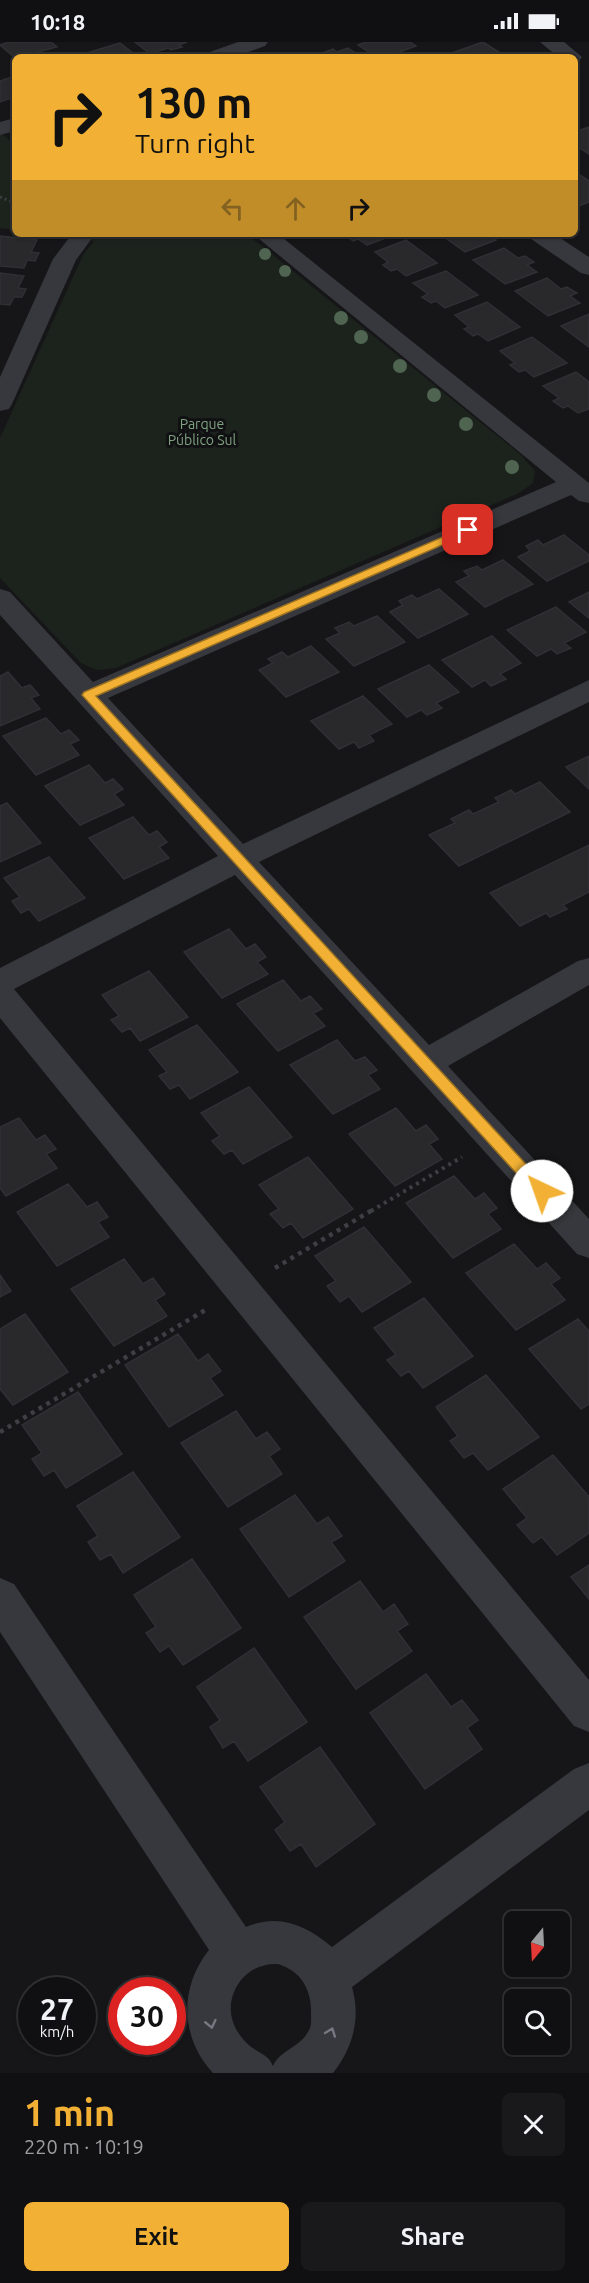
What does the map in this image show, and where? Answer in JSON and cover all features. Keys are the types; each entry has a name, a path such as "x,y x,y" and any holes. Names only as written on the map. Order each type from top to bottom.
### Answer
{"street":[{"path":"223,54 258,42"},
{"path":"550,42 567,54"},
{"path":"0,404 64,259 82,237"},
{"path":"88,695 581,490 268,237"},
{"path":"543,237 589,268"},
{"path":"0,598 589,1243"},
{"path":"0,982 239,859 589,690"},
{"path":"425,1063 589,970"},
{"path":"0,995 589,1712"},
{"path":"0,1597 237,1953"},
{"path":"328,1978 589,1784"},
{"path":"253,2073 240,2067 223,2053 212,2032 208,2010 212,1988 222,1969 237,1953 256,1944 277,1942 298,1948 315,1960 328,1978 334,1999 335,2020 328,2041 316,2058 293,2073"}],"green space":[{"path":"0,132 12,142 12,230 0,228"},
{"name":"Parque Público Sul","path":"68,237 251,237 520,454 535,471 533,483 519,493 116,668 97,670 81,663 0,578 0,438 83,255 94,241"}],"building":[{"path":"9,42 51,42 57,47 30,54 12,55 0,45"},
{"path":"135,42 187,42 179,45 182,47 171,50 168,48 150,54"},
{"path":"366,42 410,42 416,46 393,54 372,54 358,45"},
{"path":"483,42 502,54 449,54"},
{"path":"120,43 134,54 83,54"},
{"path":"348,48 357,54 322,53 333,49 337,52"},
{"path":"12,77 12,99 0,102 0,81"},
{"path":"589,127 589,154 578,147 578,131"},
{"path":"578,174 589,181 589,202 579,206"},
{"path":"0,236 37,240 31,252 39,253 35,261 27,260 24,268 0,266"},
{"path":"348,237 389,237 367,245 358,239 353,241"},
{"path":"444,237 492,237 496,240 465,252"},
{"path":"406,240 437,263 406,276 397,269 391,271 383,265 388,262 375,252"},
{"path":"504,248 518,258 525,256 534,262 527,265 537,272 505,284 473,260"},
{"path":"446,271 478,295 445,308 436,301 431,303 422,297 428,294 413,283"},
{"path":"0,273 24,276 18,288 26,289 22,297 14,297 10,305 0,304"},
{"path":"547,278 561,289 567,287 577,293 570,296 580,303 548,316 515,291"},
{"path":"487,302 520,327 488,341 478,334 473,336 464,329 469,327 455,315"},
{"path":"589,314 589,347 561,326"},
{"path":"532,337 567,363 534,377 525,370 519,372 510,365 515,363 500,351"},
{"path":"576,372 589,382 589,409 578,413 568,406 563,408 553,401 559,398 543,386"},
{"path":"564,535 589,555 589,561 547,581 518,557 530,551 526,546 538,540 543,545"},
{"path":"503,560 533,584 485,607 456,582 469,576 464,571 477,566 482,570"},
{"path":"439,589 468,614 418,638 390,612 403,605 399,601 412,595 417,599"},
{"path":"589,592 589,618 569,602"},
{"path":"556,607 586,632 564,643 571,648 557,654 551,649 537,656 507,630"},
{"path":"377,616 405,642 354,666 326,639 340,633 335,628 349,622 354,626"},
{"path":"492,636 521,663 500,674 506,679 491,686 485,680 472,687 442,660"},
{"path":"311,646 339,672 286,697 259,670 273,663 268,659 282,652 288,657"},
{"path":"429,665 459,692 436,703 442,708 427,715 421,710 407,717 378,689"},
{"path":"8,672 22,688 30,685 39,695 31,698 40,709 0,726 0,676"},
{"path":"363,696 392,724 369,735 374,741 359,748 354,742 339,749 311,721"},
{"path":"46,718 61,734 69,730 79,740 70,744 79,755 36,775 3,736"},
{"path":"589,756 589,789 566,767"},
{"path":"89,765 105,783 113,779 123,789 114,794 124,805 80,825 45,786"},
{"path":"540,782 570,812 459,866 429,835 455,823 451,819 469,810 473,814 499,802 495,798 511,790 515,794"},
{"path":"7,803 41,843 0,862 0,806"},
{"path":"133,817 149,835 157,831 167,842 159,847 169,858 124,879 89,838"},
{"path":"589,845 589,892 563,905 567,909 550,917 546,913 520,926 490,893"},
{"path":"49,857 85,898 39,921 29,909 21,913 12,901 20,897 4,878"},
{"path":"229,929 246,949 255,944 266,957 257,962 268,974 222,998 184,952"},
{"path":"149,971 188,1017 140,1041 130,1028 122,1032 111,1020 119,1016 102,995"},
{"path":"283,980 301,1001 310,996 322,1009 313,1013 325,1026 278,1051 237,1004"},
{"path":"197,1025 238,1072 190,1099 179,1085 170,1089 159,1076 167,1072 149,1050"},
{"path":"337,1040 355,1061 365,1057 377,1070 368,1075 380,1089 333,1114 290,1065"},
{"path":"249,1087 292,1137 243,1164 232,1150 224,1154 212,1141 220,1136 201,1113"},
{"path":"396,1108 416,1131 426,1125 438,1139 429,1144 442,1159 395,1186 349,1134"},
{"path":"19,1118 36,1140 45,1135 56,1149 46,1154 57,1168 6,1196 0,1188 0,1127"},
{"path":"308,1157 353,1209 303,1238 291,1223 283,1228 270,1214 279,1209 259,1185"},
{"path":"454,1176 475,1199 484,1193 497,1208 488,1214 501,1229 453,1258 406,1203"},
{"path":"68,1184 87,1207 97,1202 108,1217 98,1222 109,1237 57,1266 17,1212"},
{"path":"364,1227 411,1282 362,1312 349,1296 340,1302 327,1286 336,1281 315,1256"},
{"path":"514,1244 537,1269 546,1263 560,1278 551,1284 565,1300 516,1330 466,1273"},
{"path":"124,1259 143,1284 153,1278 165,1294 155,1300 167,1316 114,1346 71,1289"},
{"path":"0,1275 11,1291 0,1297"},
{"path":"424,1298 473,1356 423,1388 409,1371 401,1376 387,1360 396,1355 374,1328"},
{"path":"25,1314 68,1372 13,1405 0,1389 0,1329"},
{"path":"578,1319 589,1331 589,1404 581,1409 529,1349"},
{"path":"178,1334 198,1361 208,1354 221,1371 210,1378 223,1395 169,1427 125,1365"},
{"path":"486,1375 539,1437 488,1470 473,1453 464,1458 450,1441 458,1436 436,1407"},
{"path":"78,1392 122,1454 66,1488 54,1470 44,1476 32,1459 42,1453 22,1425"},
{"path":"236,1411 256,1439 267,1432 280,1449 269,1456 282,1474 228,1507 181,1443"},
{"path":"553,1455 589,1497 589,1533 557,1555 542,1537 533,1543 517,1525 527,1518 503,1489"},
{"path":"133,1472 180,1537 123,1573 111,1554 100,1560 88,1542 98,1536 77,1506"},
{"path":"295,1495 317,1524 328,1517 342,1536 331,1542 345,1561 289,1597 240,1529"},
{"path":"192,1559 241,1628 183,1665 169,1646 160,1652 146,1633 156,1627 134,1595"},
{"path":"589,1565 589,1599 571,1577"},
{"path":"360,1581 383,1612 394,1604 408,1624 397,1631 412,1651 356,1689 304,1617"},
{"path":"254,1648 307,1722 248,1761 234,1741 223,1748 210,1727 220,1720 197,1687"},
{"path":"426,1674 451,1707 462,1700 478,1720 467,1728 482,1749 425,1789 370,1713"},
{"path":"320,1747 375,1824 316,1867 301,1844 290,1851 275,1830 285,1822 260,1787"}],"route":[{"path":"468,530 88,695 542,1191"}]}
